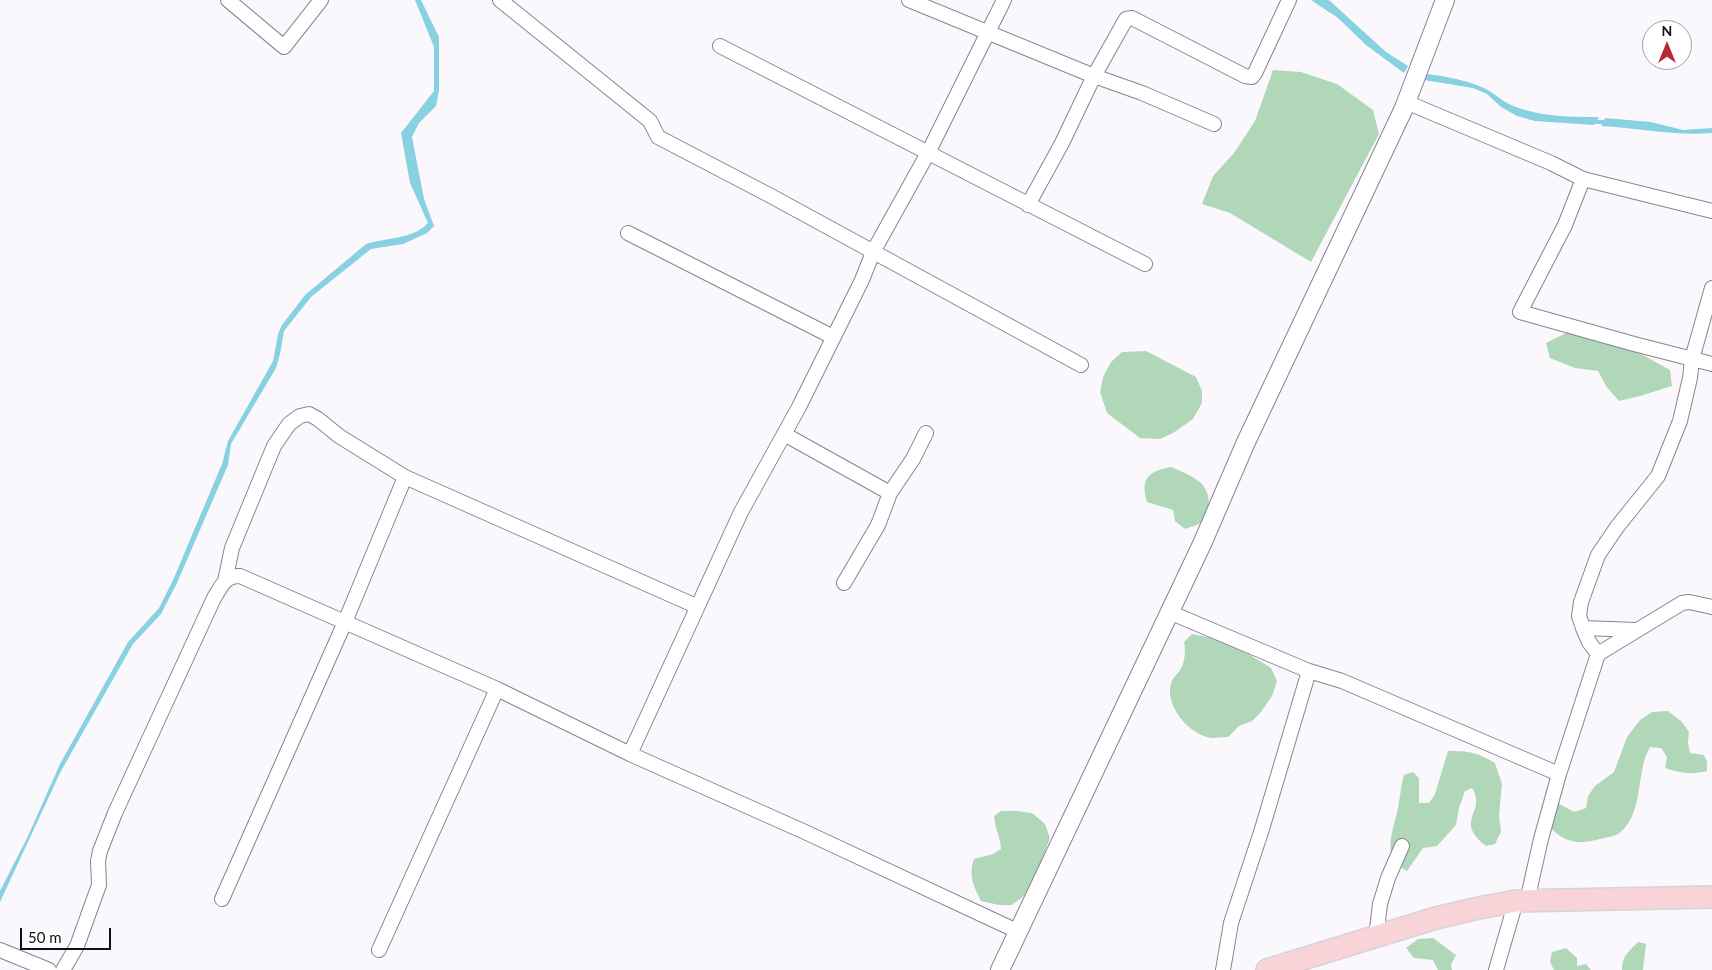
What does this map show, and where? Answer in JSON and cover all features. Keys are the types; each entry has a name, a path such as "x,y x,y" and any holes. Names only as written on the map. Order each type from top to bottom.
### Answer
{"main road":[{"path":"1267,970 1436,918 1479,908 1522,901 1712,897"}],"street":[{"path":"228,0 284,47 321,0"},
{"path":"500,0 650,121 658,137 1080,365"},
{"path":"909,0 1094,76 1142,93 1214,124"},
{"path":"630,754 681,646 696,606 741,512 784,434 862,280 873,252 928,153 1004,0"},
{"path":"1028,205 1062,143 1094,76 1126,19 1132,18 1245,76 1252,77 1289,0"},
{"path":"1000,970 1202,544 1253,426 1406,102 1445,0"},
{"path":"720,46 1145,264"},
{"path":"1406,102 1583,179 1712,211"},
{"path":"1583,179 1565,224 1520,312 1712,364"},
{"path":"628,234 832,337"},
{"path":"1598,654 1589,642 1579,616 1581,602 1598,555 1617,527 1658,476 1680,421 1690,378 1692,358 1712,288"},
{"path":"63,970 76,946 99,885 98,862 100,851 112,820 214,598 225,580 232,548 274,446 289,424 300,416 309,414 318,419 339,436 405,477 696,606"},
{"path":"844,583 878,524 890,493 913,459 926,433"},
{"path":"784,434 890,493"},
{"path":"222,899 346,622 405,477"},
{"path":"225,580 233,576 240,576 346,622 496,689 630,754 806,832 1017,931"},
{"path":"1496,970 1522,901 1559,774 1598,654 1682,604 1689,602 1712,607"},
{"path":"1169,612 1309,671 1342,681 1559,774"},
{"path":"1583,628 1636,630"},
{"path":"1223,970 1231,923 1262,829 1309,671"},
{"path":"379,950 496,689"},
{"path":"1376,937 1380,904 1388,878 1402,846"},
{"path":"0,950 49,970"}],"green space":[{"path":"1273,70 1301,72 1337,84 1373,110 1379,134 1311,262 1230,213 1202,204 1213,176 1234,153 1255,121"},
{"path":"1570,331 1612,338 1670,370 1672,386 1619,401 1606,386 1598,371 1575,368 1550,358 1546,343"},
{"path":"1146,351 1196,377 1202,391 1202,403 1193,419 1173,433 1160,439 1140,438 1107,413 1100,392 1103,377 1111,362 1122,352"},
{"path":"1171,467 1199,481 1207,493 1209,504 1207,515 1198,524 1185,529 1175,521 1173,510 1147,502 1145,494 1145,482 1148,477 1157,471"},
{"path":"1192,634 1222,640 1242,650 1271,668 1277,681 1272,696 1261,712 1252,721 1239,726 1228,737 1212,738 1204,736 1187,725 1174,709 1170,690 1172,681 1184,661 1184,642"},
{"path":"1668,711 1682,722 1689,732 1688,743 1690,753 1704,755 1707,762 1707,771 1686,773 1665,768 1667,757 1661,748 1650,747 1643,763 1634,812 1625,828 1618,834 1587,842 1573,841 1562,837 1544,823 1556,802 1574,812 1586,808 1588,796 1595,786 1614,772 1627,737 1640,720 1652,712"},
{"path":"1448,751 1472,753 1483,756 1495,763 1502,784 1499,815 1501,832 1495,844 1486,846 1477,837 1471,823 1476,804 1476,797 1472,788 1465,791 1456,825 1437,846 1423,848 1407,871 1393,860 1390,847 1404,775 1413,772 1419,778 1419,803 1429,803 1435,794"},
{"path":"1001,811 1032,813 1045,824 1050,838 1034,881 1025,895 1012,905 999,905 981,901 974,886 972,876 974,859 993,854 1001,849 994,816"},
{"path":"1433,938 1456,955 1451,965 1452,970 1438,970 1433,960 1414,958 1406,948 1418,939"},
{"path":"1638,942 1646,944 1643,970 1622,970 1623,961"},
{"path":"1566,948 1577,958 1577,966 1586,964 1591,970 1554,970 1550,962 1552,952"}],"water":[{"path":"415,0 421,0 439,37 439,91 436,106 419,123 412,137 424,199 434,226 427,233 403,244 371,249 311,297 284,331 276,368 231,444 228,465 177,583 161,614 133,644 61,771 0,902 0,891 28,836 60,764 128,642 159,608 173,580 222,464 228,441 273,361 278,334 282,325 305,295 366,244 407,235 428,223 410,183 401,133 434,91 434,47"},
{"path":"1311,0 1330,1 1386,52 1408,66 1404,73 1366,45 1338,18"},
{"path":"1427,74 1473,84 1486,89 1512,105 1536,113 1557,116 1599,117 1594,125 1535,121 1517,116 1501,107 1487,94 1473,88 1424,80"},
{"path":"1605,118 1651,122 1683,130 1712,128 1712,133 1671,133 1601,126"}],"waterway":[{"path":"1593,122 1608,122"}]}
